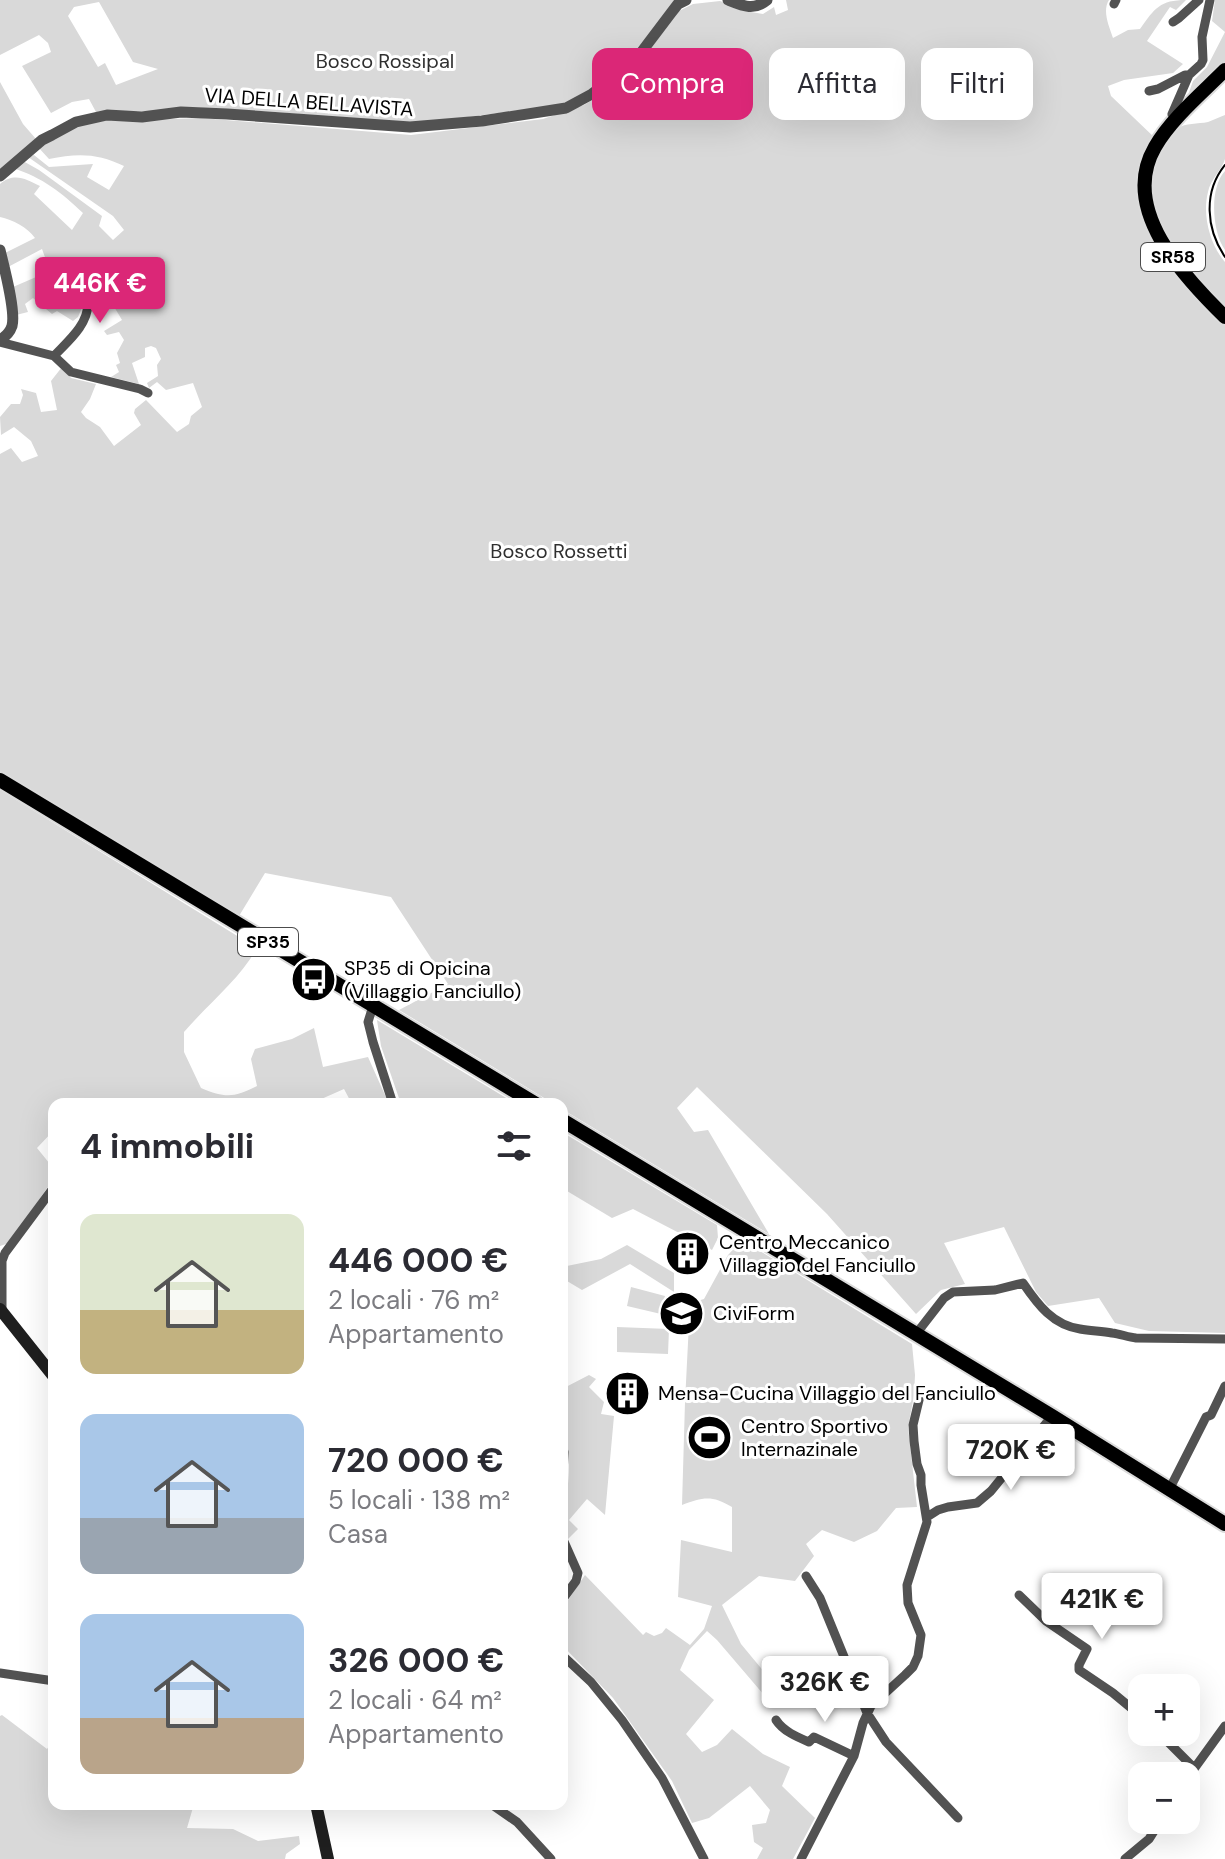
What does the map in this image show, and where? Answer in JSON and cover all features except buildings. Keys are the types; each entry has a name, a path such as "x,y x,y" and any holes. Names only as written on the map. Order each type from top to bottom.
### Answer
{"main road":[{"name":"SR58","path":"1225,70 1155,147 1147,165 1145,185 1149,213 1156,231 1175,260 1225,317"},
{"name":"SP35","path":"0,780 526,1098"},
{"path":"568,1124 1225,1524"},
{"path":"2,1315 48,1370"},
{"path":"317,1810 328,1859"}],"street":[{"name":"VIA DELLA BELLAVISTA","path":"0,176 42,140 76,122 107,115 142,117 181,112 410,127 482,121 566,108 592,94 628,67 678,4 686,0"},
{"path":"728,0 752,7 767,0"},
{"path":"1173,22 1199,0"},
{"path":"1178,119 1172,111 1189,75 1203,60 1202,37 1210,0"},
{"path":"1149,91 1189,75"},
{"path":"0,250 11,304 14,344"},
{"path":"54,356 75,334 89,308 88,303 74,291"},
{"path":"0,341 12,325"},
{"path":"0,341 54,356 71,372 148,393"},
{"path":"373,1006 368,1022 391,1098"},
{"path":"2,1315 2,1261 5,1253 48,1195"},
{"path":"916,1334 944,1298 953,1292 995,1290 1023,1283 1036,1303 1049,1315 1077,1329 1136,1338 1225,1339"},
{"path":"1170,1488 1225,1386"},
{"path":"801,1859 854,1756 871,1706 913,1667 918,1656 921,1635 908,1603 907,1585 927,1517 913,1425 920,1396"},
{"path":"927,1517 948,1507 977,1503 991,1491 1052,1416"},
{"path":"568,1550 578,1573 568,1592"},
{"path":"806,1576 820,1598 867,1713 886,1742 958,1818"},
{"path":"1019,1595 1046,1621 1087,1649 1079,1670 1128,1705"},
{"path":"568,1661 591,1682 628,1728 662,1778 704,1859"},
{"path":"0,1673 48,1680"},
{"path":"776,1720 781,1727 804,1740 809,1742 814,1737 854,1756"},
{"path":"1197,1762 1225,1726"},
{"path":"1172,1746 1188,1762"},
{"path":"500,1810 517,1822 551,1859"},
{"path":"1125,1859 1152,1834"}],"green space":[{"name":"Bosco Rossipal","path":"0,0 677,0 638,48 592,48 592,88 560,105 414,124 187,107 96,112 89,99 72,102 51,113 22,66 51,52 48,43 39,35 0,55","holes":["99,2 133,62 158,69 116,85 105,63 98,67 68,16 74,7"]},
{"name":"Bosco Rossetti","path":"786,0 1109,0 1106,14 1113,38 1128,30 1140,29 1164,4 1186,0 1176,10 1170,7 1147,41 1183,64 1173,73 1124,80 1108,86 1111,96 1155,138 1139,198 1149,229 1187,283 1225,325 1225,1333 1149,1331 1115,1323 1099,1298 1048,1306 1036,1292 1004,1227 944,1243 965,1284 941,1290 916,1314 827,1214 697,1087 677,1108 694,1132 708,1130 769,1234 568,1113 568,1098 544,1098 399,1010 448,984 391,897 265,873 239,916 0,771 0,454 11,448 22,462 38,456 31,441 14,427 1,435 0,417 11,404 20,404 21,389 36,393 41,412 57,410 51,381 62,367 71,378 96,384 81,412 100,427 114,446 141,425 134,413 146,400 177,432 189,424 191,416 202,407 193,383 166,390 157,382 149,388 147,383 158,376 157,365 161,359 156,348 151,346 145,348 145,357 132,363 139,384 111,377 119,372 117,353 124,340 119,332 107,335 104,331 122,320 113,305 89,297 83,284 67,269 52,281 67,298 74,297 83,305 78,317 73,321 57,311 52,314 33,298 25,304 28,312 16,315 13,287 50,271 42,249 8,267 5,253 35,238 19,224 0,217 0,184 15,178 40,186 34,194 72,230 83,213 51,186 13,168 23,161 39,170 102,216 99,226 113,240 124,230 113,216 28,157 34,155 49,167 93,164 87,177 109,190 124,166 87,155 49,159 38,147 76,126 102,117 145,120 201,118 411,135 543,119 592,100 592,120 753,120 753,48 651,48 677,12 693,4 720,1 763,14 774,7 776,15 788,10"},
{"path":"1215,0 1225,0 1225,32 1212,21"},
{"path":"1225,32 1225,62 1185,104 1193,81 1207,67"},
{"path":"0,82 23,124 36,139 0,171"},
{"path":"1225,115 1225,159 1209,188 1206,210 1211,238 1225,262 1225,307 1195,277 1167,241 1151,201 1151,180 1161,151 1178,128"},
{"path":"1225,171 1225,250 1217,232 1214,210 1216,188"},
{"path":"0,790 257,948 232,981 184,1032 184,1052 201,1088 229,1095 257,1086 251,1059 255,1049 292,1039 314,1028 323,1067 368,1057 386,1098 349,1098 344,1089 324,1098 48,1098 48,1136 37,1148 48,1162 48,1187 9,1243 0,1246"},
{"path":"377,1020 506,1098 399,1098 381,1046"},
{"path":"568,1136 717,1225 718,1238 712,1250 633,1209 612,1218 568,1192"},
{"path":"742,1240 912,1344 914,1396 908,1427 917,1507 896,1508 877,1531 854,1542 822,1530 806,1544 814,1556 795,1581 759,1576 722,1605 741,1644 780,1691 770,1702 707,1631 689,1650 680,1670 714,1700 686,1734 702,1752 717,1745 732,1729 763,1754 790,1767 782,1786 815,1818 793,1859 757,1859 763,1848 754,1842 752,1825 766,1823 770,1810 750,1786 709,1818 692,1823 672,1781 613,1698 568,1651 568,1600 585,1575 643,1635 646,1632 654,1636 666,1628 690,1645 704,1629 712,1606 678,1597 681,1540 732,1552 732,1507 707,1498 682,1505 690,1303 704,1299 728,1255"},
{"path":"627,1245 674,1273 674,1292 630,1264 582,1290 568,1282 568,1266 601,1259"},
{"path":"631,1287 665,1296 661,1314 627,1306"},
{"path":"617,1327 669,1329 668,1354 617,1352"},
{"path":"589,1375 596,1379 589,1387 604,1402 601,1414 614,1416 605,1515 587,1499 569,1520 578,1529 568,1539 568,1386"},
{"path":"0,1716 48,1748 48,1810 192,1810 187,1828 233,1829 258,1841 299,1836 300,1844 286,1854 285,1859 0,1859"}],"tram line":[{"path":"1225,165 1210,199 1214,235 1225,257"}],"place":[{"name":"SP35 di Opicina (Villaggio Fanciullo)","path":"313,980"},
{"name":"Centro Meccanico Villaggio del Fanciullo","path":"688,1254"},
{"name":"CiviForm","path":"682,1313"},
{"name":"Mensa-Cucina Villaggio del Fanciullo","path":"627,1393"},
{"name":"Centro Sportivo Internazinale","path":"710,1437"}]}
